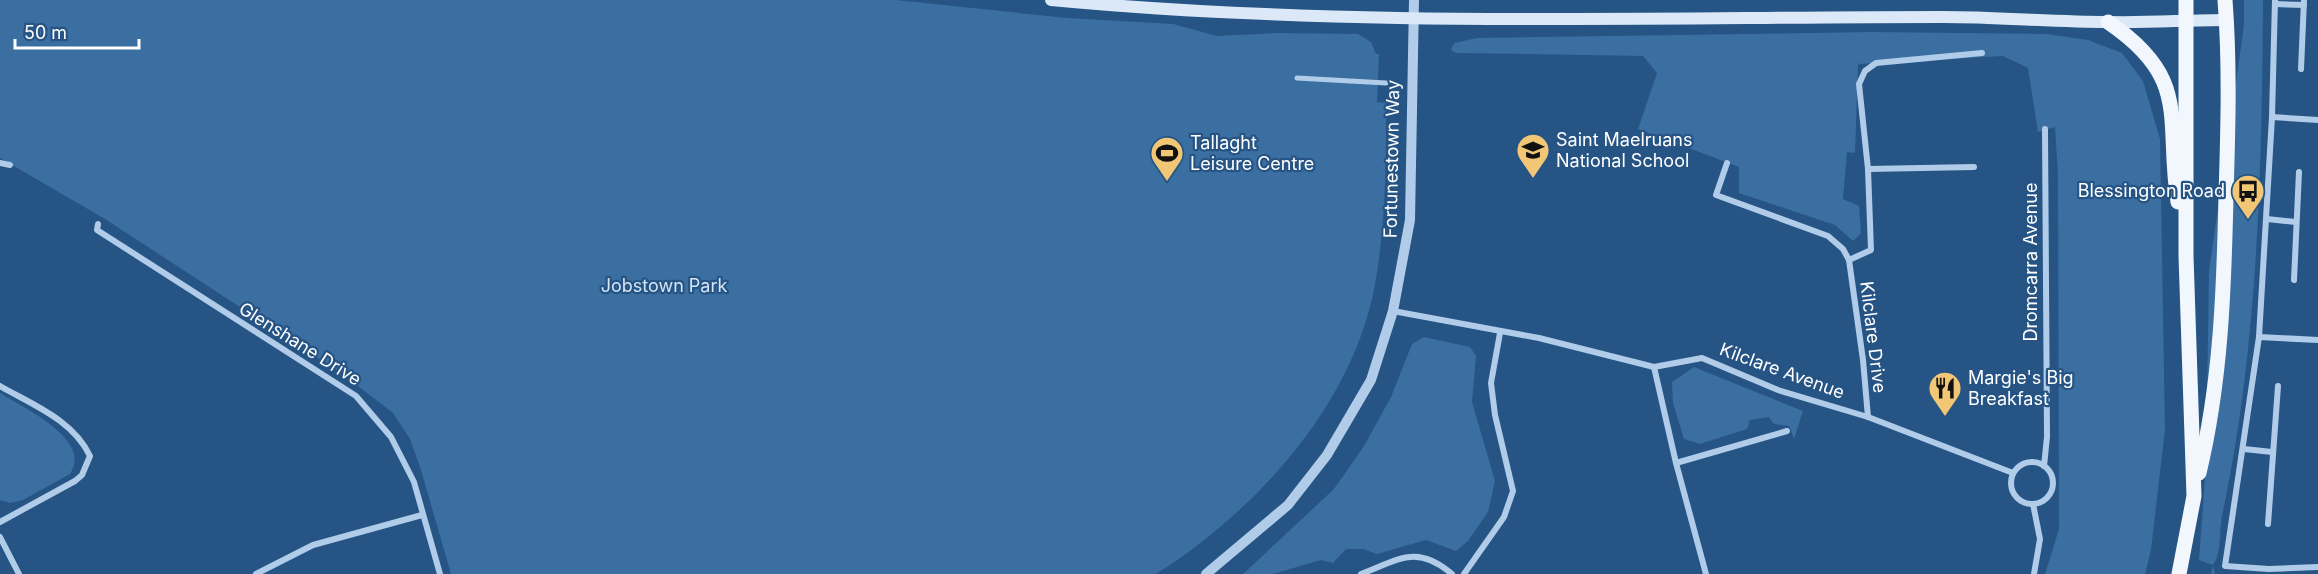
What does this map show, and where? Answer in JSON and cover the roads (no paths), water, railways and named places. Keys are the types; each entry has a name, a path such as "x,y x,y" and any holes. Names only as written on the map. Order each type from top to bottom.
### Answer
{"main road":[{"path":"1052,0 1212,12 1413,17 1699,20 1945,17 2109,22 2227,20"},
{"path":"2186,0 2186,256 2194,496"},
{"path":"2180,574 2211,413 2222,307 2228,132 2225,0"},
{"path":"2109,22 2135,42 2149,57 2160,73 2170,95 2176,189 2186,256"}],"street":[{"name":"Fortunestown Way","path":"1206,574 1288,505 1328,455 1371,380 1393,311 1410,220 1414,0"},
{"path":"2226,574 2225,566 2259,338 2272,117 2275,2 2304,3 2301,69"},
{"name":"Kilclare Drive","path":"1848,260 1871,250 1868,169 1858,84 1865,70 1876,63 1982,53"},
{"path":"1297,78 1386,82"},
{"path":"2272,117 2318,120"},
{"name":"Dromcarra Avenue","path":"2044,466 2047,437 2045,129"},
{"name":"Kilclare Drive","path":"1727,163 1716,195 1828,236 1843,249 1848,260 1863,360 1868,417"},
{"path":"0,164 10,165"},
{"path":"1868,169 1974,167"},
{"path":"2294,280 2299,172"},
{"path":"2267,219 2296,222"},
{"name":"Glenshane Drive","path":"98,224 97,230 146,263 356,396 391,437 414,482 440,574"},
{"name":"Kilclare Avenue","path":"1393,311 1500,333 1539,338 1654,367 1702,358 1778,390 1868,417 2013,473"},
{"path":"1464,574 1504,517 1513,491 1495,415 1491,383 1500,333"},
{"path":"2259,338 2318,340"},
{"path":"1654,367 1676,463 1706,574"},
{"path":"0,386 68,426 83,441 90,456 82,475 75,481 0,522"},
{"path":"2268,524 2278,386"},
{"path":"1676,463 1787,431"},
{"path":"2244,449 2272,452"},
{"path":"2038,463 2044,466 2052,478 2050,492 2040,502 2033,504 2016,497 2011,485 2013,473 2024,464 2038,463"},
{"path":"2033,504 2040,539 2034,574"},
{"path":"256,574 313,545 422,515"},
{"path":"0,537 19,574"},
{"path":"1361,574 1401,559 1419,556 1436,560 1452,574"},
{"path":"2225,566 2269,569 2318,567"}],"place":[{"name":"Saint Maelruans National School","path":"1533,179"},
{"name":"Tallaght Leisure Centre","path":"1167,182"},
{"name":"Blessington Road","path":"2248,220"},
{"name":"Margie's Big Breakfast","path":"1945,417"}],"park label":[{"name":"Jobstown Park","path":"664,286"}]}
